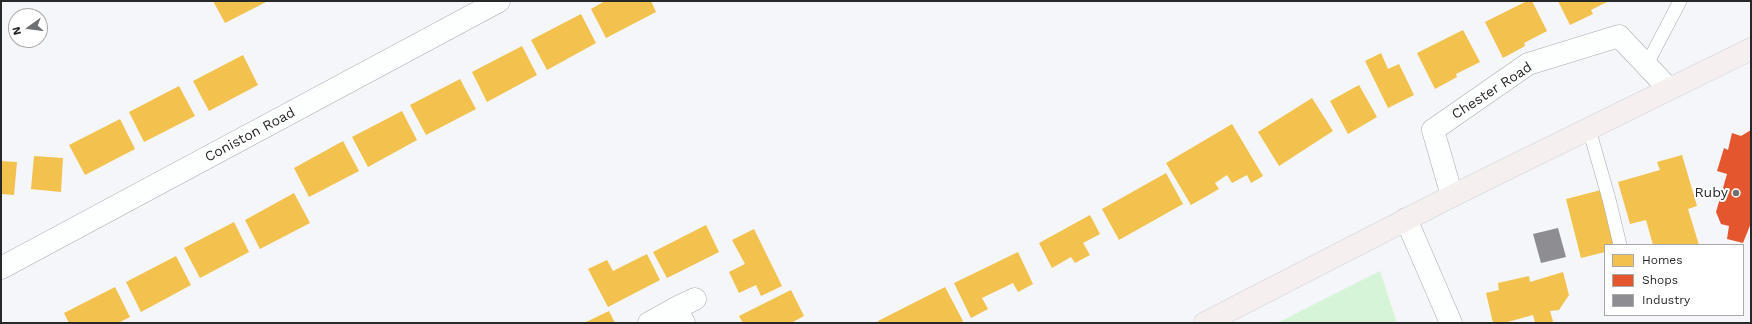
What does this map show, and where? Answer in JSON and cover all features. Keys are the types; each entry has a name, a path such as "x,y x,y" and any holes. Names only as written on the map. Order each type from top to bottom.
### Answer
{"highway":[{"path":"1205,323 1452,196 1751,49"}],"street":[{"name":"Coniston Road","path":"1,268 499,1"},
{"name":"Chester Road","path":"1452,196 1433,130 1528,64 1618,36 1669,89"},
{"path":"1406,220 1451,323"},
{"path":"649,323 685,310"}],"lane":[{"path":"1646,66 1680,1"},
{"path":"1589,129 1609,199 1620,244"}],"green space":[{"path":"1380,271 1397,323 1277,323"}],"building: Homes":[{"path":"213,1 268,1 225,23"},
{"path":"605,1 651,1 656,12 606,38 591,9"},
{"path":"1527,1 1532,1 1547,31 1524,43 1525,46 1503,58 1485,22"},
{"path":"1558,1 1609,1 1591,10 1593,14 1570,25"},
{"path":"581,14 596,43 547,70 531,40"},
{"path":"1463,30 1480,62 1456,74 1457,77 1435,89 1417,53"},
{"path":"522,46 537,75 487,102 472,72"},
{"path":"1381,53 1388,69 1399,64 1414,95 1388,108 1365,61"},
{"path":"243,55 258,85 209,111 193,81"},
{"path":"460,79 476,109 426,135 410,105"},
{"path":"1359,85 1377,117 1348,134 1330,101"},
{"path":"179,86 195,116 144,142 129,112"},
{"path":"1312,98 1333,131 1279,166 1258,132"},
{"path":"402,111 417,140 368,167 352,137"},
{"path":"120,119 135,149 85,175 69,145"},
{"path":"1232,124 1263,176 1251,183 1247,175 1232,183 1227,175 1215,183 1219,189 1191,205 1166,163"},
{"path":"343,141 359,171 309,197 294,168"},
{"path":"1682,155 1697,206 1688,209 1699,244 1653,244 1646,220 1630,224 1618,182 1660,170 1657,162"},
{"path":"34,156 63,158 61,192 31,189"},
{"path":"1,161 17,162 14,195 1,194"},
{"path":"1166,173 1183,204 1119,240 1102,209"},
{"path":"1601,190 1616,244 1604,244 1604,252 1581,258 1566,199"},
{"path":"294,193 310,223 260,249 245,220"},
{"path":"1090,215 1100,234 1083,243 1090,255 1075,263 1071,257 1052,268 1039,243"},
{"path":"234,222 249,252 200,278 184,248"},
{"path":"706,225 719,252 667,278 653,252"},
{"path":"754,229 782,286 761,296 756,285 739,293 729,272 745,264 732,240"},
{"path":"1018,252 1033,284 1018,292 1013,283 982,298 988,309 971,318 954,283"},
{"path":"647,254 660,280 608,307 588,269 607,260 613,271"},
{"path":"176,256 191,285 141,312 126,282"},
{"path":"1563,272 1569,295 1559,310 1550,311 1553,321 1551,323 1535,323 1533,315 1504,323 1493,323 1486,293 1499,290 1498,283 1529,276 1530,282"},
{"path":"115,287 130,317 118,323 69,323 64,313"},
{"path":"945,287 963,321 960,323 879,323 878,321"},
{"path":"791,290 804,316 791,323 743,323 739,316"},
{"path":"609,311 615,323 584,323"}],"building: Shops":[{"name":"Ruby","path":"1751,130 1751,223 1743,243 1727,239 1729,226 1721,224 1716,212 1727,174 1717,171 1724,148 1728,150 1732,133 1741,136"}],"building: Industry":[{"path":"1558,228 1566,257 1541,263 1533,234"}],"place":[{"name":"Ruby","path":"1736,193"}]}
